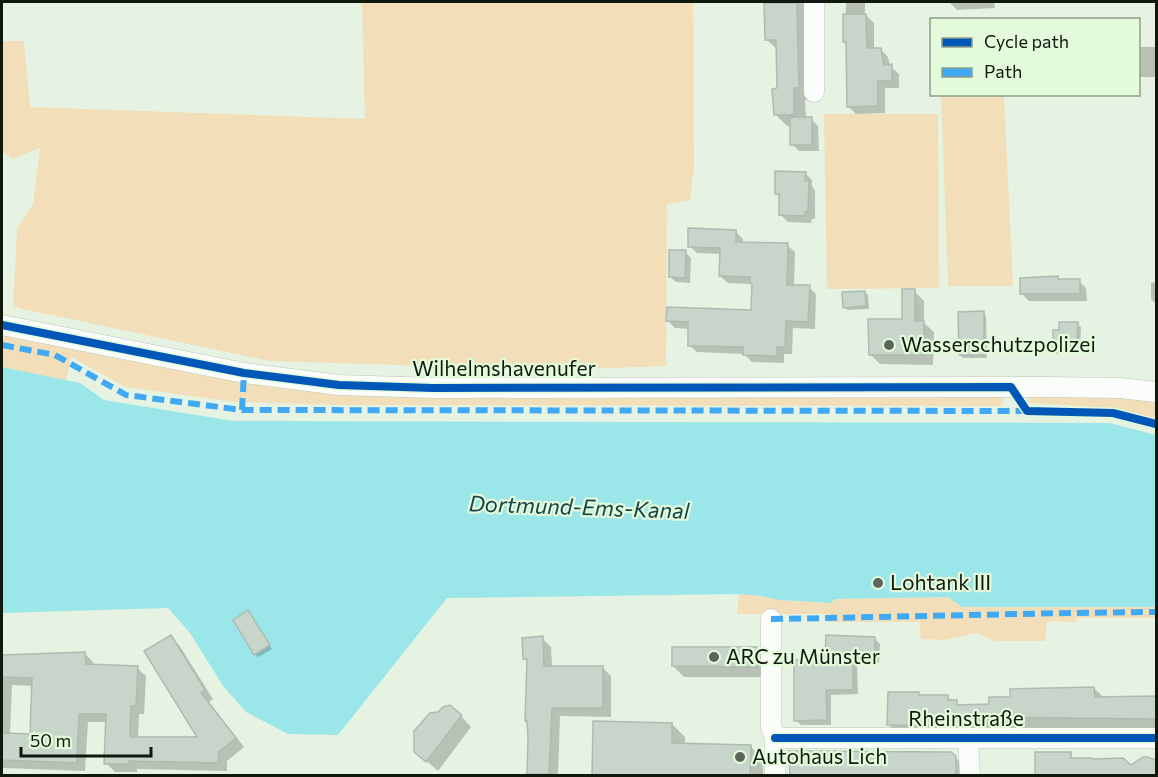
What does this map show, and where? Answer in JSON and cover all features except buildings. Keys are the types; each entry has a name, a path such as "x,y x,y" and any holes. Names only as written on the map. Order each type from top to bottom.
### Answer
{"street":[{"path":"814,2 814,92"},
{"name":"Wilhelmshavenufer","path":"2,325 244,374 339,385 433,388 1034,387 1120,388 1156,392"},
{"path":"771,619 771,727 775,738 775,776"},
{"path":"968,737 970,776"},
{"name":"Rheinstraße","path":"775,738 1156,738"}],"shaded area":[{"path":"362,2 693,2 694,166 690,200 667,204 666,366 561,370 269,361 13,307 17,229 33,204 40,148 13,159 2,152 2,41 24,41 30,107 365,119"},
{"path":"941,96 1004,96 1013,286 948,286"},
{"path":"824,114 938,114 939,288 827,289"},
{"path":"2,333 239,381 816,395 1003,397 1002,406 344,405 235,402 125,387 71,357 66,381 2,367"},
{"path":"1037,392 1156,399 1156,419 1111,408 1029,403 1028,397"},
{"path":"739,594 779,600 831,603 834,599 949,597 962,607 1156,607 1156,618 1077,618 1076,622 1047,621 1045,641 995,641 977,633 944,640 921,639 919,622 828,622 828,614 737,614"}],"water":[{"name":"Dortmund-Ems-Kanal","path":"2,367 80,383 104,400 233,421 1110,423 1156,435 1156,607 962,607 948,597 835,599 831,603 779,600 739,594 447,598 338,735 288,734 246,712 223,686 190,633 168,608 2,613"}],"marked path":[{"path":"2,345 55,355 126,395 242,410 1030,411"},
{"path":"242,410 244,373"},
{"path":"771,619 1156,612"}],"cycle path":[{"path":"2,325 244,373 339,385 433,388 1011,387 1027,411 1113,413 1156,424"},
{"path":"775,738 1156,738"}],"place":[{"name":"Wasserschutzpolizei","path":"889,345"},
{"name":"Lohtank III","path":"878,583"},
{"name":"ARC zu Münster","path":"714,657"},
{"name":"Autohaus Lich","path":"740,757"}]}
